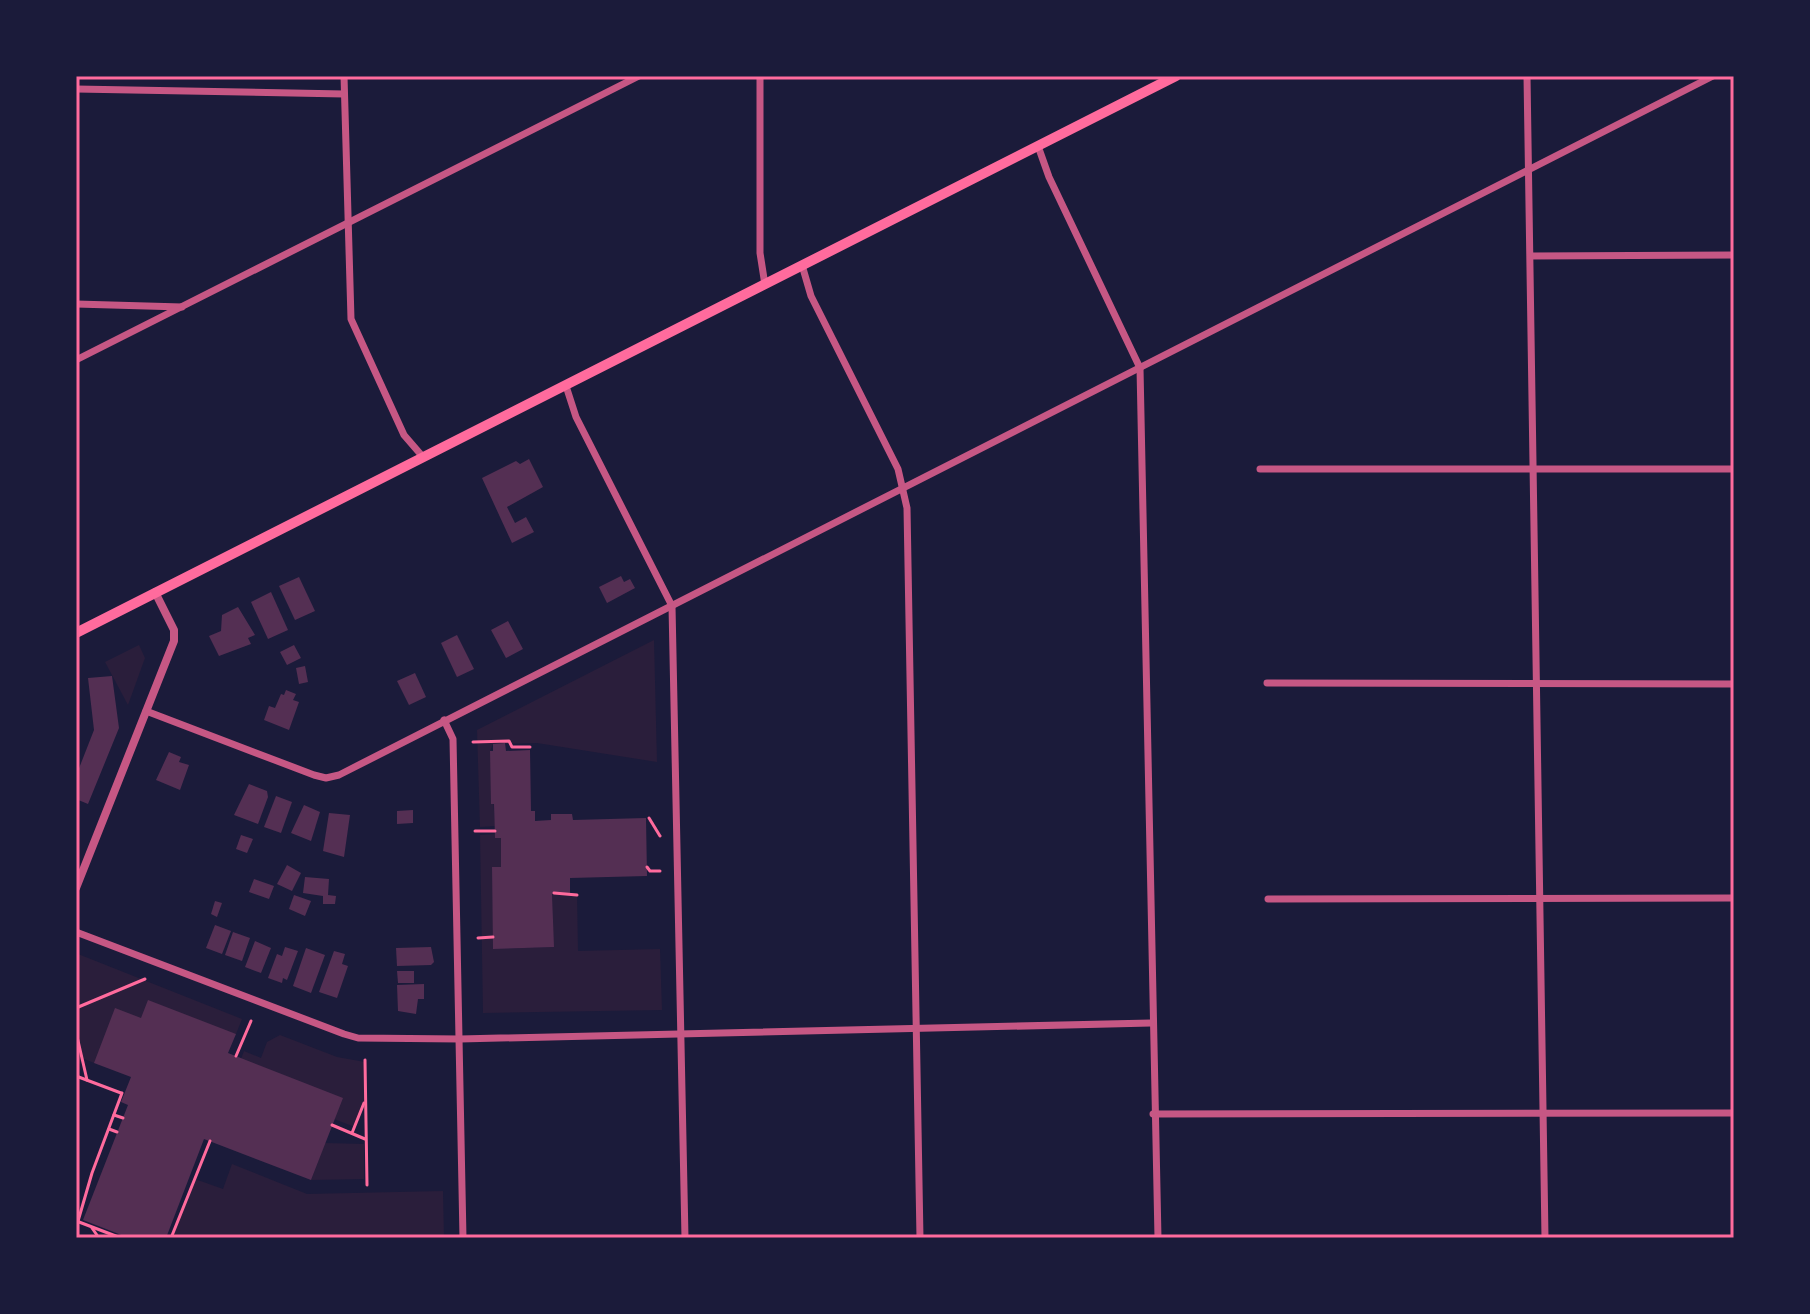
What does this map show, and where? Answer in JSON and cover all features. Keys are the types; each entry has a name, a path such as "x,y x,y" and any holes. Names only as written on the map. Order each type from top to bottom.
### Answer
{"main road":[{"path":"76,633 1176,76"}],"street":[{"path":"344,76 351,319 404,435 423,457"},
{"path":"76,360 639,76"},
{"path":"760,76 760,253 765,285"},
{"path":"1527,76 1545,1238"},
{"path":"146,711 326,778 339,775 1713,76"},
{"path":"76,89 344,94"},
{"path":"1038,146 1049,177 1140,368 1151,1023 1158,1238"},
{"path":"1531,256 1734,255"},
{"path":"802,265 811,296 904,487 920,1238"},
{"path":"76,304 183,307"},
{"path":"566,386 576,417 672,606 685,1238"},
{"path":"1260,469 1734,469"},
{"path":"77,885 174,641 174,630 155,592"},
{"path":"1267,683 1734,684"},
{"path":"444,720 453,739 463,1238"},
{"path":"1268,899 1734,898"},
{"path":"76,932 358,1038 460,1039 1151,1023"},
{"path":"1153,1114 1734,1113"}],"path":[{"path":"473,742 509,741 512,747 530,747"},
{"path":"649,818 660,836"},
{"path":"475,831 495,831"},
{"path":"647,867 650,871 660,871"},
{"path":"554,893 577,895"},
{"path":"478,938 493,937"},
{"path":"76,1008 145,979"},
{"path":"236,1056 251,1021"},
{"path":"76,1032 87,1080"},
{"path":"365,1060 367,1185"},
{"path":"76,1076 123,1094 76,1228"},
{"path":"352,1133 365,1100"},
{"path":"114,1115 123,1118"},
{"path":"332,1125 366,1139"},
{"path":"109,1129 117,1132"},
{"path":"171,1238 210,1141"},
{"path":"79,1222 121,1238"},
{"path":"91,1226 99,1238"}],"shaded area":[{"path":"654,640 657,762 537,743 493,744 490,751 495,826 480,827 477,730"},
{"path":"139,645 145,658 128,705 105,662"},
{"path":"495,834 495,838 501,838 501,867 492,867 494,949 553,947 552,894 577,893 578,951 660,949 662,1010 483,1013 480,835"},
{"path":"78,954 242,1019 236,1034 141,1018 94,1063 82,1058 76,1072"},
{"path":"280,1035 337,1057 365,1062 365,1100 355,1127 334,1119 241,1059 244,1051 261,1058 267,1042"},
{"path":"325,1143 364,1144 364,1179 311,1180"},
{"path":"232,1164 307,1194 443,1191 444,1238 171,1238 195,1179 223,1189"}],"building":[{"path":"529,459 543,487 507,507 515,523 526,517 534,532 512,543 482,478 516,461 520,464"},
{"path":"621,576 624,582 630,579 635,588 607,603 599,587"},
{"path":"299,577 315,611 295,620 279,586"},
{"path":"271,592 288,630 268,639 251,602"},
{"path":"238,607 255,635 248,638 251,644 219,656 209,636 221,631 222,615"},
{"path":"508,621 523,649 506,658 491,630"},
{"path":"457,635 474,669 457,677 441,643"},
{"path":"294,645 301,658 287,665 280,652"},
{"path":"305,666 308,682 299,684 296,668"},
{"path":"415,673 426,697 409,705 397,681"},
{"path":"112,676 119,728 88,804 76,799 76,776 94,730 88,678"},
{"path":"286,690 296,694 293,700 299,702 289,730 264,720 269,706 275,708"},
{"path":"505,743 506,751 530,750 531,811 535,811 535,821 551,820 551,814 572,814 573,820 646,818 647,876 570,878 570,893 552,894 554,947 493,949 492,867 501,867 501,838 495,838 490,751 493,751 493,744"},
{"path":"169,752 181,757 179,762 189,765 180,790 156,780"},
{"path":"249,784 267,791 268,797 258,824 234,815"},
{"path":"276,796 292,802 281,833 264,827"},
{"path":"304,805 320,812 311,841 291,833"},
{"path":"413,810 413,823 397,824 397,811"},
{"path":"329,813 350,815 344,857 323,851"},
{"path":"241,835 253,839 247,853 236,849"},
{"path":"287,865 301,873 292,891 277,884"},
{"path":"305,877 329,879 328,895 336,896 335,904 323,904 323,896 303,893"},
{"path":"254,879 274,886 269,899 249,892"},
{"path":"294,895 311,901 305,916 289,909"},
{"path":"215,901 222,903 217,917 211,914"},
{"path":"215,925 231,931 222,954 206,948"},
{"path":"233,932 250,938 242,961 225,955"},
{"path":"255,941 271,948 261,973 245,967"},
{"path":"285,947 298,951 287,980 283,978 282,983 268,978 277,954 282,956"},
{"path":"431,947 434,962 431,965 397,966 396,948"},
{"path":"306,948 325,955 311,993 293,986"},
{"path":"334,951 345,954 342,964 348,966 337,998 319,992"},
{"path":"397,971 414,971 414,983 398,983"},
{"path":"424,984 424,999 418,999 416,1014 398,1011 397,985"},
{"path":"148,1000 236,1034 228,1053 343,1098 311,1180 204,1139 166,1238 129,1238 83,1220 128,1105 121,1102 131,1077 94,1063 115,1008 141,1018"}]}
